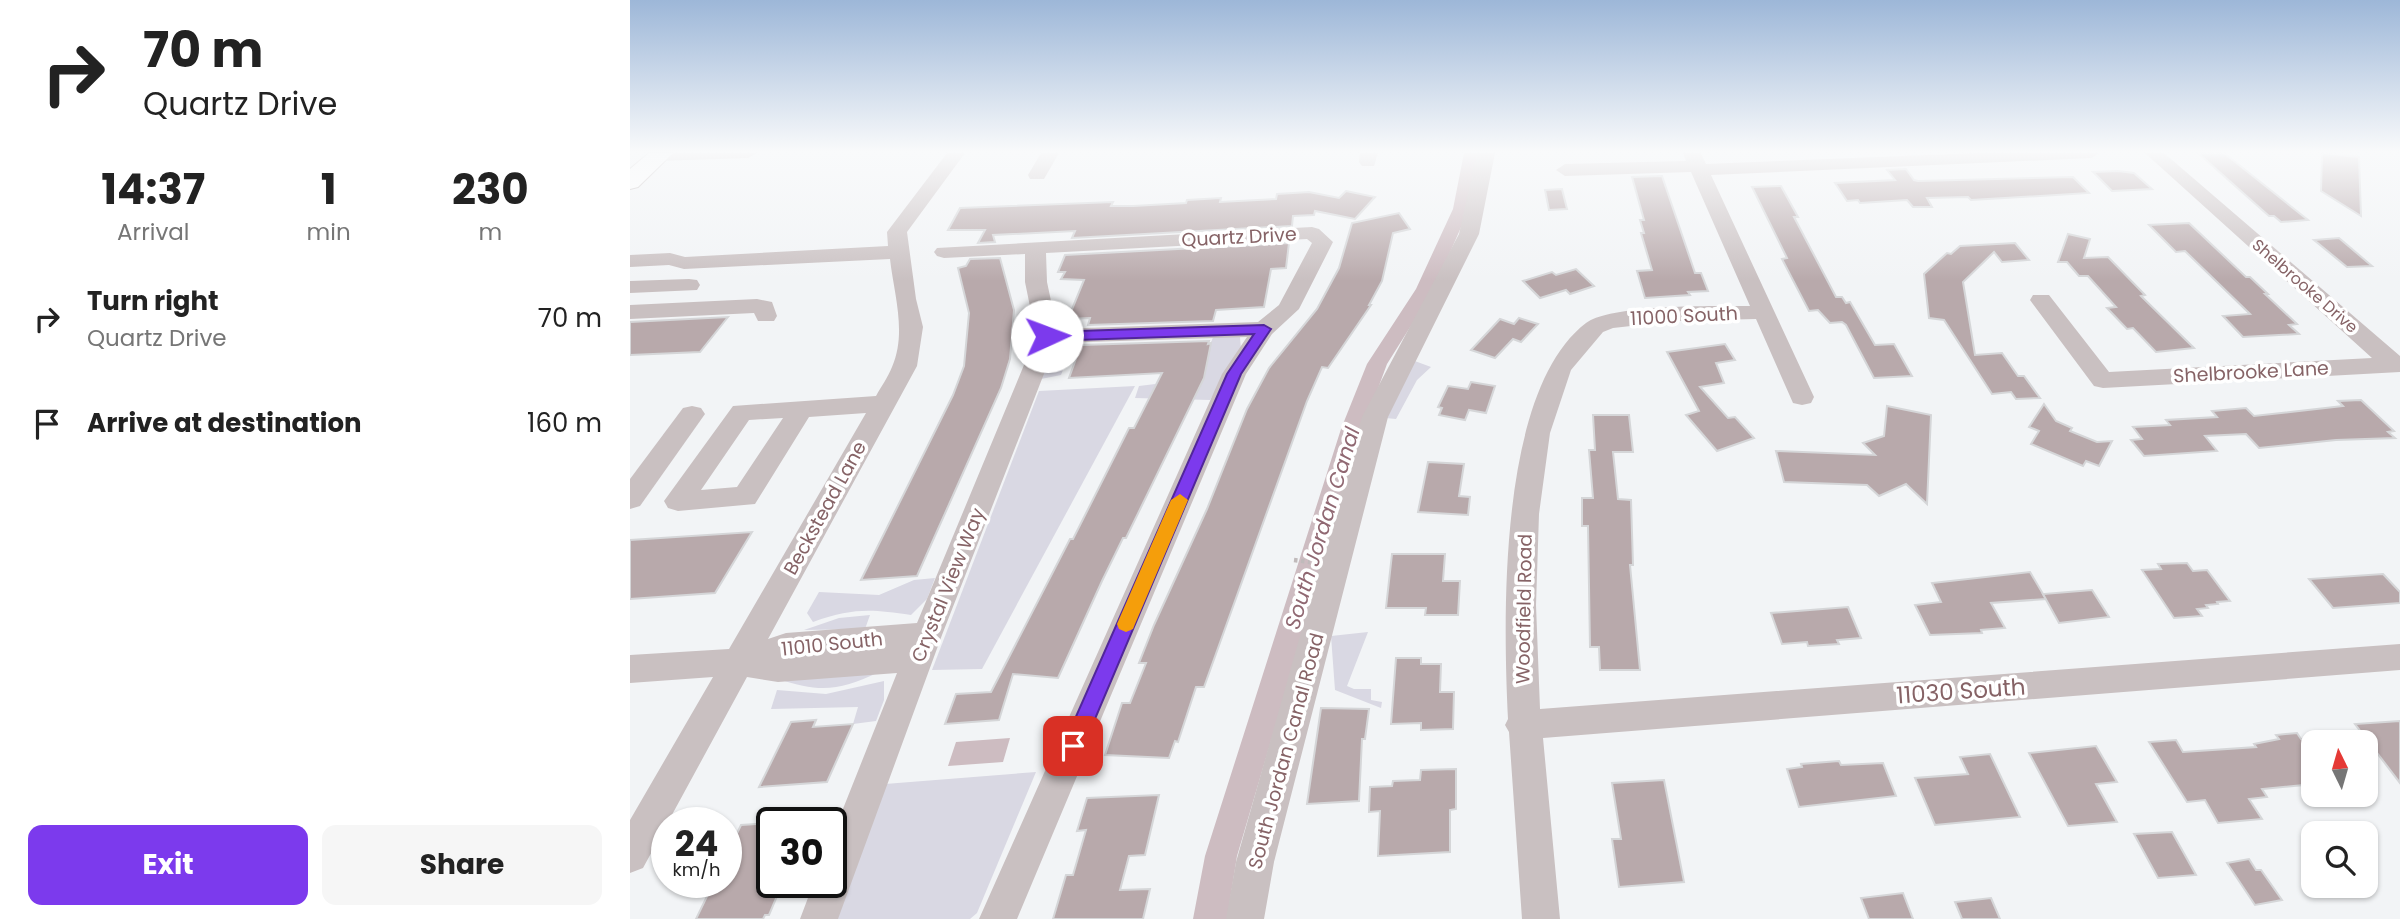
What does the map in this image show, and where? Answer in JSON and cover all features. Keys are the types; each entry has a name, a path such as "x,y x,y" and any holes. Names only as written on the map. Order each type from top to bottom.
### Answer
{"street":[{"name":"Beckstead Lane","path":"634,840 739,662 905,366 912,327 905,299 897,232 924,196"},
{"name":"South Jordan Canal Road","path":"1245,919 1255,862 1375,417 1469,234 1477,196"},
{"path":"1712,196 1802,397"},
{"name":"Shelbrooke Drive","path":"2203,196 2397,364"},
{"name":"Quartz Drive","path":"944,252 1312,233 1323,242 1288,309 1264,329 1234,374 998,919"},
{"path":"1035,247 1036,282 1047,336 1264,329"},
{"path":"630,261 670,259 684,262 900,252"},
{"path":"637,287 670,259"},
{"path":"637,287 689,285"},
{"name":"Shelbrooke Lane","path":"2041,300 2103,380 2397,364"},
{"path":"630,312 757,306 764,307 766,316"},
{"name":"11000 South","path":"1605,323 1623,319 1764,312"},
{"name":"Woodfield Road","path":"1541,919 1522,725 1521,604 1532,450 1540,414 1552,382 1568,356 1588,333 1605,323"},
{"name":"Crystal View Way","path":"819,919 923,647 1047,336"},
{"path":"802,408 745,497 678,501 742,412 802,408 883,404"},
{"path":"630,499 692,414"},
{"name":"11010 South","path":"630,669 739,662 778,668 923,647"},
{"name":"11030 South","path":"1522,725 2400,657"}],"shaded area":[{"path":"1230,334 1240,337 1241,350 1210,400 1135,398 1139,386 1196,379 1214,335"},
{"path":"1083,340 1061,375 1041,379 1050,350 1065,342"},
{"path":"1404,357 1431,367 1417,380 1396,419 1375,417"},
{"path":"1135,386 982,669 932,670 1039,391"},
{"path":"935,578 927,599 911,615 862,611 839,614 813,622 807,613 819,592 879,595 914,580"},
{"path":"870,615 865,629 804,630 839,618"},
{"path":"1368,632 1347,686 1354,689 1371,689 1371,700 1382,702 1381,708 1335,690 1331,636"},
{"path":"879,672 853,683 829,688 806,686 779,679"},
{"path":"884,681 884,700 876,721 853,724 858,707 771,709 777,690 826,694"},
{"path":"1010,738 1003,762 948,766 956,742"},
{"path":"1036,772 977,913 970,919 836,919 844,898 847,898 847,889 885,784"}],"building":[{"path":"1277,196 1375,197 1355,219 1315,211 1314,215 1293,216 1292,226 1072,238 1075,231 993,235 995,242 978,243 985,230 948,230 960,208 1113,202 1111,206 1133,206 1221,198 1220,202 1276,199"},
{"path":"1546,196 1564,196 1567,209 1549,210"},
{"path":"1637,196 1669,196 1695,273 1701,273 1708,291 1645,298 1637,271 1652,270 1641,233 1644,233 1640,220 1644,220"},
{"path":"1756,196 1786,196 1798,217 1794,217 1836,297 1842,297 1846,303 1850,302 1875,345 1894,344 1912,376 1874,378 1846,325 1842,322 1830,323 1818,310 1809,311 1782,259 1787,258"},
{"path":"1844,196 2040,196 1971,200 1968,197 1927,198 1932,207 1913,207 1907,200 1860,203 1858,200 1847,201"},
{"path":"2246,196 2278,196 2308,220 2281,222 2274,216 2269,216"},
{"path":"2329,196 2360,196 2361,216"},
{"path":"1399,213 1410,229 1393,233 1382,281 1371,305 1328,368 1322,367 1307,401 1204,687 1196,687 1178,742 1175,741 1169,758 1105,755 1122,703 1130,703 1146,663 1139,663 1154,625 1207,509 1247,409 1269,368 1317,309 1339,268 1352,223"},
{"path":"2189,223 2268,294 2265,294 2297,324 2289,325 2299,334 2243,337 2223,316 2250,314 2185,251 2176,252 2149,225"},
{"path":"2068,234 2090,239 2084,258 2108,257 2145,295 2141,296 2194,348 2156,352 2133,328 2127,329 2107,308 2116,307 2088,276 2079,276 2067,262 2058,262"},
{"path":"2339,238 2372,266 2347,267 2314,240"},
{"path":"1289,243 1286,268 1271,269 1264,307 1216,310 1213,321 1088,325 1090,318 1068,319 1084,280 1061,279 1065,272 1058,272 1065,255"},
{"path":"2015,243 2029,260 2002,262 1994,252 1963,282 1975,355 2002,353 2018,376 2024,376 2040,398 2016,399 2011,392 1992,394 1944,320 1929,318 1924,274 1947,253 1951,254 1960,246"},
{"path":"1000,258 1014,310 1010,359 1001,388 917,576 861,580 953,395 964,366 969,313 958,268 966,266 970,259"},
{"path":"1576,269 1594,286 1570,294 1566,290 1540,298 1523,281 1552,272 1556,275"},
{"path":"728,317 700,352 630,355 630,322"},
{"path":"1519,318 1538,324 1521,342 1513,339 1495,358 1471,350 1500,319 1514,324"},
{"path":"1209,341 1208,344 1211,343 1204,378 1126,538 1123,538 1102,581 1058,678 1013,674 999,720 945,724 956,694 991,692 1129,428 1134,428 1162,373 1069,378 1081,345"},
{"path":"1725,344 1735,360 1716,363 1724,383 1700,387 1728,418 1735,417 1754,438 1717,451 1686,415 1699,411 1667,352"},
{"path":"1471,382 1495,386 1486,413 1469,410 1465,420 1439,415 1442,408 1438,407 1448,386 1468,389"},
{"path":"2361,400 2394,431 2388,432 2395,438 2336,440 2259,448 2246,434 2205,436 2217,451 2144,456 2131,440 2142,439 2133,427 2170,425 2166,420 2217,417 2212,411 2246,408 2254,416 2343,406 2338,401"},
{"path":"2044,404 2056,421 2072,428 2070,431 2097,442 2112,441 2099,466 2086,461 2083,466 2031,444 2039,431 2029,427"},
{"path":"1887,406 1931,415 1927,504 1906,484 1879,496 1867,485 1784,482 1776,451 1875,455 1863,443 1884,436"},
{"path":"1593,415 1629,415 1633,452 1613,452 1618,499 1631,500 1633,565 1630,565 1640,670 1600,670 1599,647 1590,647 1588,526 1582,526 1582,498 1593,498 1589,450 1595,450"},
{"path":"1428,462 1464,464 1459,496 1470,497 1468,515 1418,512"},
{"path":"752,532 715,593 630,599 630,540"},
{"path":"1392,554 1445,554 1443,581 1460,581 1458,615 1425,615 1426,608 1386,608"},
{"path":"2187,563 2193,571 2207,570 2230,601 2197,609 2202,616 2174,618 2142,570 2161,569 2158,564"},
{"path":"2030,572 2046,599 1991,603 2005,628 1981,630 1982,633 1930,635 1915,605 1941,602 1932,583"},
{"path":"2383,574 2400,592 2400,603 2333,608 2309,579"},
{"path":"2092,590 2109,617 2059,623 2043,594"},
{"path":"1848,607 1861,638 1837,640 1839,644 1782,644 1771,613"},
{"path":"1396,658 1421,658 1421,664 1441,664 1440,692 1454,692 1453,729 1421,730 1421,723 1391,724"},
{"path":"1321,708 1369,709 1365,739 1362,739 1359,801 1307,804"},
{"path":"816,720 813,727 853,724 827,782 759,787 791,722"},
{"path":"2400,721 2400,783 2378,754 2378,730 2360,730 2355,724"},
{"path":"2297,733 2301,739 2301,785 2262,789 2267,797 2249,799 2262,819 2218,823 2205,800 2187,802 2149,742 2176,740 2183,752 2256,747 2254,744 2279,739 2276,735"},
{"path":"2096,746 2117,782 2096,784 2117,822 2068,826 2029,753"},
{"path":"1990,754 2020,817 1935,825 1915,778 1968,774 1960,757"},
{"path":"1839,761 1841,765 1883,763 1896,796 1799,807 1787,769 1802,767 1801,764"},
{"path":"1456,769 1456,809 1450,810 1450,852 1378,856 1380,811 1369,812 1370,787 1392,786 1393,781 1420,780 1421,770"},
{"path":"1664,780 1684,882 1619,887 1612,839 1621,839 1612,783"},
{"path":"1159,795 1145,855 1129,856 1120,890 1150,889 1143,919 1053,919 1066,875 1073,875 1086,830 1077,831 1087,798"},
{"path":"756,824 756,898 776,898 769,915 765,915 763,919 696,919 706,898 742,898 742,825"},
{"path":"2172,832 2196,875 2158,878 2134,834"},
{"path":"2249,859 2256,870 2261,870 2282,900 2255,905 2227,863"},
{"path":"1903,893 1913,919 1869,919 1861,898"},
{"path":"1991,898 2000,919 1962,919 1955,902"}],"waterway":[{"name":"South Jordan Canal","path":"1210,919 1221,856 1352,429 1377,364 1425,289 1461,209 1464,196"}],"slow traffic":[{"path":"1126,624 1180,500"}],"route":[{"path":"1047,336 1264,329 1234,374 1073,746"}]}
